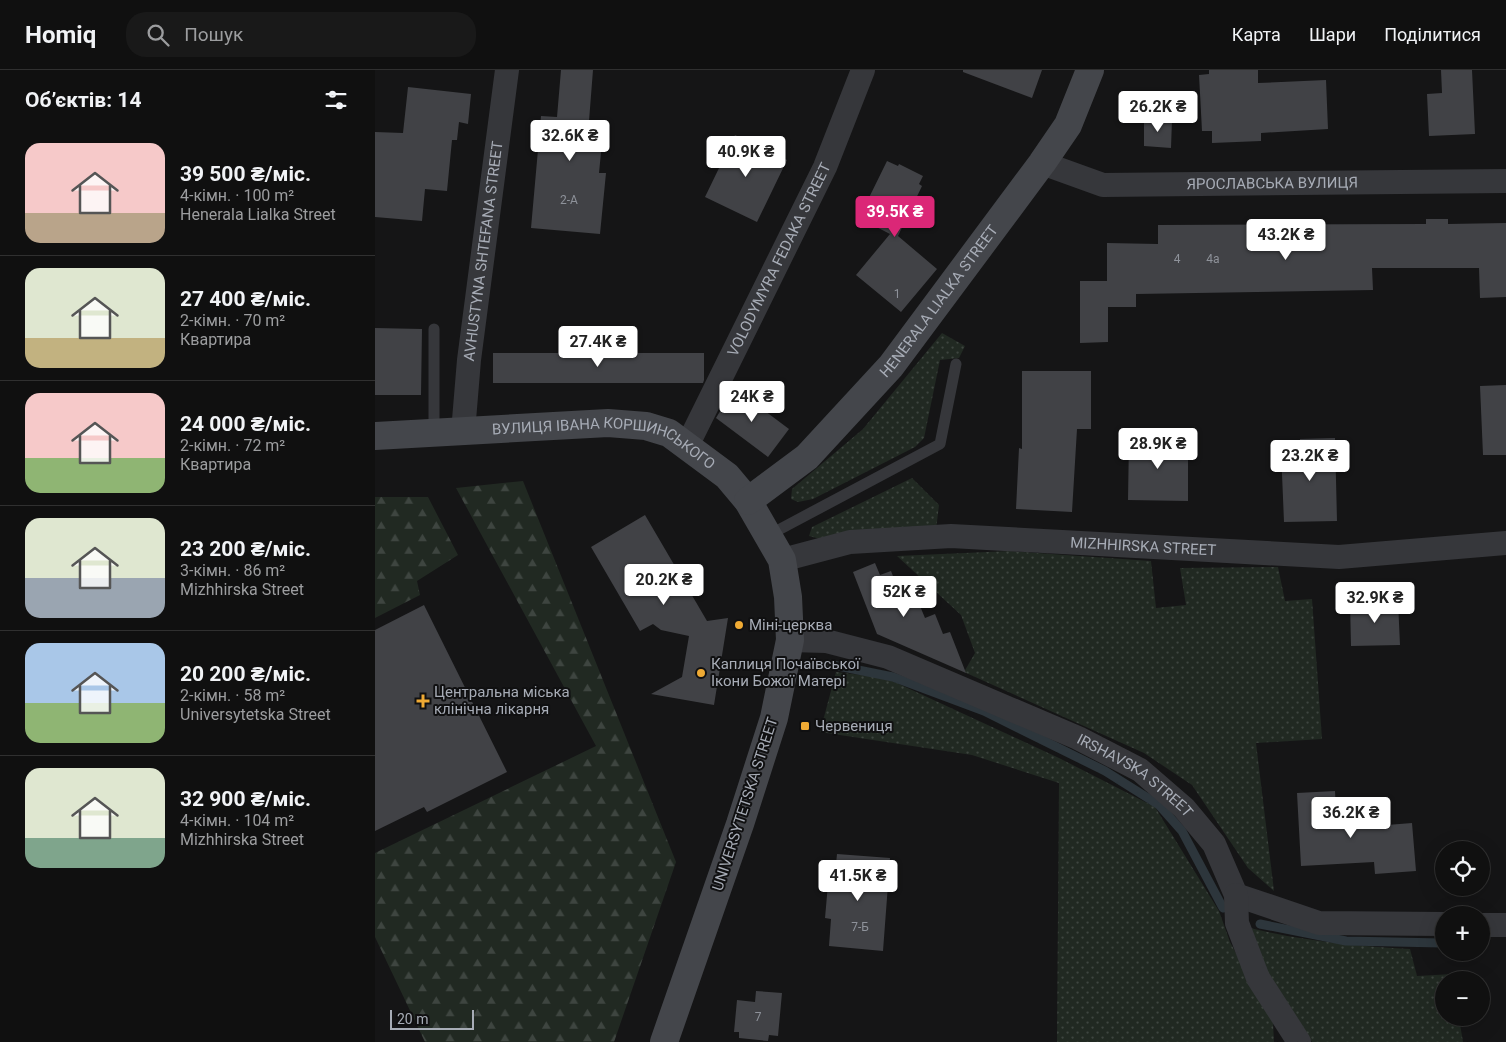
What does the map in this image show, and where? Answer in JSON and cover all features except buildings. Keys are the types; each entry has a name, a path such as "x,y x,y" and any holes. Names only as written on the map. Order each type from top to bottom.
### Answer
{"street":[{"name":"AVHUSTYNA SHTEFANA STREET","path":"463,432 469,360 507,70"},
{"name":"VOLODYMYRA FEDAKA STREET","path":"687,446 825,167 863,70"},
{"name":"HENERALA LIALKA STREET","path":"748,501 807,457 891,366 1043,163 1068,125 1090,70"},
{"name":"ЯРОСЛАВСЬКА ВУЛИЦЯ","path":"1043,163 1103,185 1506,182"},
{"name":"ВУЛИЦЯ ІВАНА КОРШИНСЬКОГО","path":"375,436 608,422 646,426 669,433 727,476 748,501 782,560"},
{"name":"MIZHHIRSKA STREET","path":"782,560 851,542 951,536 1339,557 1506,543"},
{"name":"UNIVERSYTETSKA STREET","path":"664,1042 740,824 774,718 790,640 788,597 782,560"},
{"name":"IRSHAVSKA STREET","path":"790,640 826,641 888,657 1078,738 1140,770 1184,808 1214,844 1237,895"},
{"path":"1299,1042 1258,978 1237,923 1237,895 1319,923 1435,924"},
{"path":"1490,925 1506,925"}],"lane":[{"path":"434,330 434,433"},
{"path":"769,535 940,444 956,364"}],"green space":[{"path":"942,333 965,346 959,358 940,360 924,438 915,447 813,499 798,502 791,499 792,489 863,429"},
{"path":"912,478 939,505 936,530 824,540 809,536 812,527"},
{"path":"523,481 676,862 614,1042 425,1042 375,937 375,853 596,746 456,488"},
{"path":"375,497 428,497 458,555 417,581 420,595 375,618"},
{"path":"1010,551 1151,561 1156,608 1186,605 1180,568 1278,567 1285,601 1312,599 1322,739 1256,743 1274,891 1248,868 1192,785 1144,753 964,672 975,653 961,615 897,556"},
{"path":"836,672 886,678 1059,758 1155,807 1219,911 1230,942 1273,1023 1274,1042 1057,1042 1059,783 972,755 820,732"},
{"path":"1250,928 1330,942 1410,949 1417,976 1435,975 1435,1026 1460,1026 1463,1042 1312,1042 1266,977"}],"waterway":[{"path":"828,664 893,677 984,711 1105,771 1159,805 1182,831 1223,908"},
{"path":"1260,924 1346,941 1435,943"}],"place":[{"name":"Міні-церква","path":"739,625"},
{"name":"Каплиця Почаївської Ікони Божої Матері","path":"701,673"},
{"name":"Центральна міська клінічна лікарня","path":"423,701"},
{"name":"Червениця","path":"805,726"}]}
